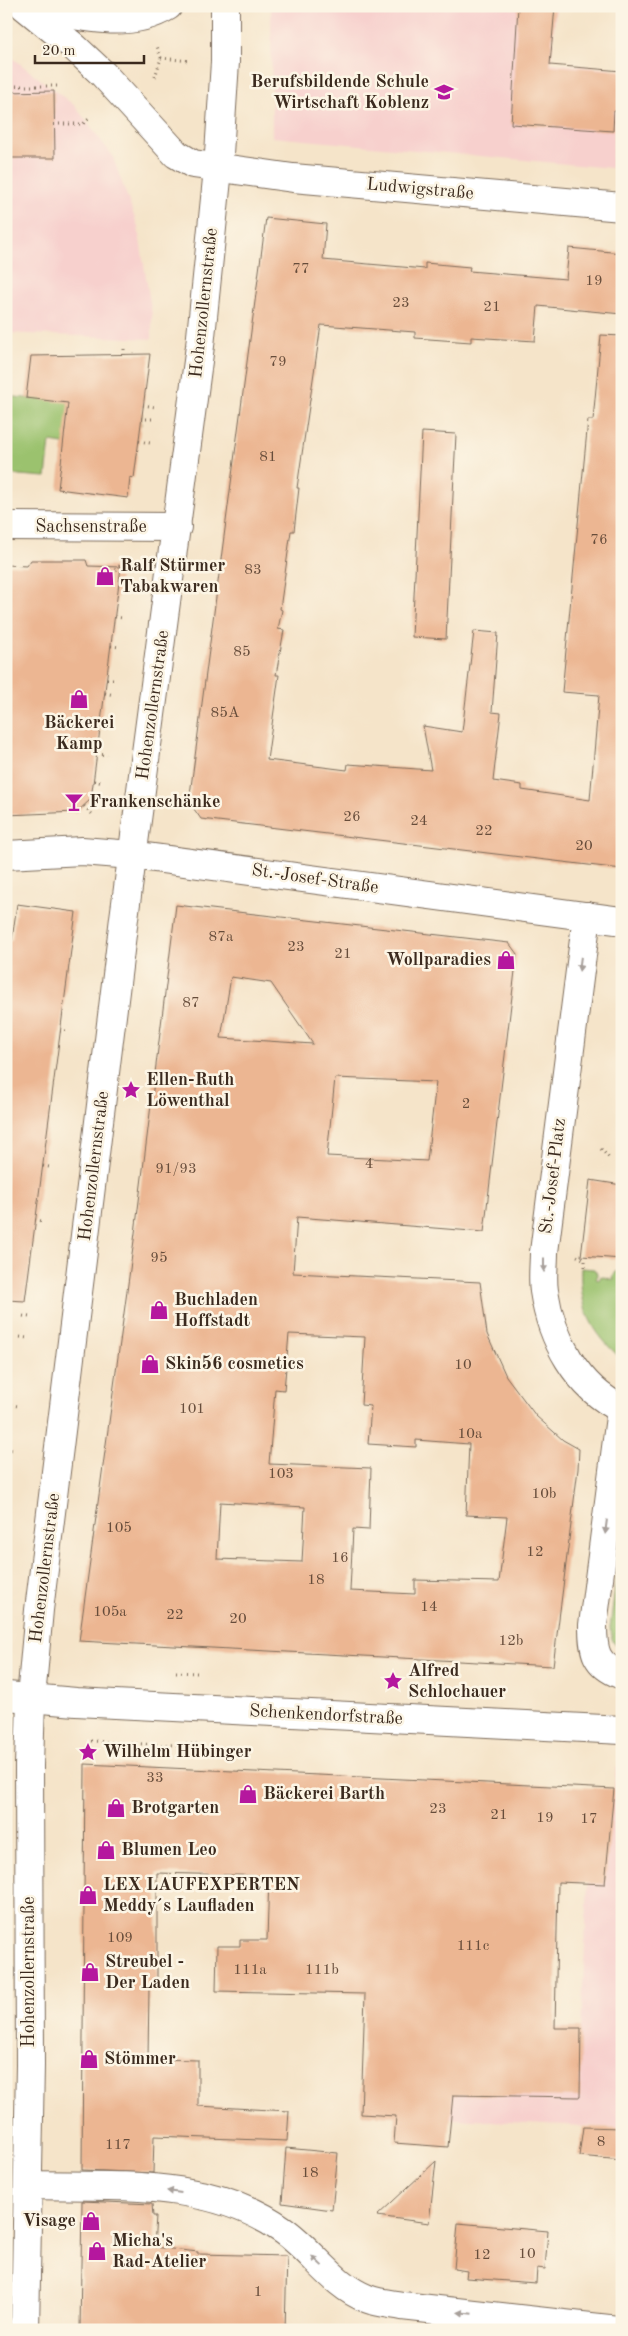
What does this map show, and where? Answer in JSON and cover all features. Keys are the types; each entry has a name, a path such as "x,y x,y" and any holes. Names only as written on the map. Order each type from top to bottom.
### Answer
{"street":[{"path":"26,6 120,20 147,15 168,6"},
{"name":"Ludwigstraße","path":"26,6 103,74 176,154 193,164 218,169 427,190 622,207"},
{"name":"Hohenzollernstraße","path":"25,2330 29,2185 29,1774 19,1697 39,1610 132,855 200,346 218,169 225,6"},
{"name":"Sachsenstraße","path":"6,526 176,527"},
{"name":"St.-Josef-Straße","path":"6,855 82,851 132,855 622,921"},
{"name":"St.-Josef-Platz","path":"587,916 544,1252 544,1289 552,1327 569,1361 594,1393 621,1409 593,1624 593,1644 597,1656 607,1670 622,1675"},
{"name":"Schenkendorfstraße","path":"19,1697 84,1703 622,1730"},
{"path":"29,2185 152,2188 204,2196 249,2211 284,2230 344,2286 369,2300 402,2306 618,2330"}],"path":[{"path":"155,77 160,58 190,61"},
{"path":"6,86 61,86"},
{"path":"54,124 83,124 91,117"},
{"path":"124,347 124,355"},
{"path":"143,406 155,407"},
{"path":"142,419 154,419"},
{"path":"139,442 150,443"},
{"path":"115,617 123,618"},
{"path":"111,646 120,647"},
{"path":"107,679 116,679"},
{"path":"105,693 114,695"},
{"path":"97,754 107,755"},
{"path":"94,781 103,783"},
{"path":"84,806 93,815"},
{"path":"60,1031 66,1031"},
{"path":"601,1149 611,1160"},
{"path":"43,1166 49,1167"},
{"path":"35,1220 42,1221"},
{"path":"572,1254 584,1260 585,1268"},
{"path":"23,1316 30,1317"},
{"path":"20,1337 27,1338"},
{"path":"11,1405 18,1406"},
{"path":"6,1449 12,1450"},
{"path":"167,1671 198,1673"},
{"path":"90,1741 161,1745 199,1744"}],"shaded area":[{"name":"Berufsbildende Schule Wirtschaft Koblenz","path":"271,6 561,6 556,10 551,63 619,70 611,168 272,137"},
{"path":"6,53 75,106 112,155 138,227 152,315 152,339 6,333"},
{"path":"616,1768 622,1768 622,2128 361,2114 364,2021 581,2028 588,1883 605,1884"}],"green space":[{"path":"35,388 107,409 142,414 141,425 70,445 50,442 46,477 6,474 6,396 34,399"},
{"path":"581,1268 594,1269 598,1275 596,1279 599,1280 601,1276 613,1280 612,1277 617,1271 622,1271 622,1359 595,1329 585,1308 582,1295"},
{"path":"622,1534 622,1650 613,1640 610,1627"}],"building":[{"path":"518,6 555,6 550,65 622,71 622,112 614,111 613,131 511,124"},
{"path":"54,91 55,158 6,158 6,92"},
{"path":"266,218 326,224 323,260 425,269 425,263 470,267 469,271 566,279 569,248 622,253 622,314 538,306 535,341 471,337 471,342 415,338 415,332 321,325 297,488 299,488 294,531 291,531 280,609 282,610 278,629 284,630 276,675 279,675 267,760 347,770 348,764 431,770 423,726 462,732 474,631 498,633 492,712 501,713 493,781 522,785 522,790 590,800 599,695 562,692 588,420 593,420 601,335 622,336 622,869 201,819 189,802"},
{"path":"150,354 134,478 130,477 128,498 58,489 68,403 26,398 31,356"},
{"path":"422,432 456,434 446,639 412,637"},
{"path":"31,560 86,560 88,566 121,567 91,799 77,812 6,815 6,565 27,566"},
{"path":"17,904 76,912 25,1301 6,1300 6,939 12,940"},
{"path":"176,905 509,943 517,954 484,1232 297,1217 293,1273 480,1282 487,1334 506,1376 536,1416 563,1440 579,1449 553,1666 79,1641 135,1233","holes":["231,977 271,983 313,1044 221,1038","335,1078 436,1082 427,1161 327,1156","289,1334 365,1337 361,1405 371,1406 368,1444 416,1447 416,1440 469,1444 466,1515 507,1517 499,1582 415,1580 415,1594 350,1591 353,1529 369,1530 371,1468 269,1464 275,1389 284,1390","220,1502 305,1507 302,1562 217,1559"]},
{"path":"590,1180 622,1185 622,1259 581,1256"},
{"path":"85,1764 614,1789 605,1884 558,1882 555,2028 581,2028 580,2097 453,2095 448,2147 394,2143 396,2116 361,2114 365,1994 216,1991 217,1946 240,1946 240,1940 267,1940 269,1876 157,1873 157,1988 149,1988 148,2059 198,2060 198,2106 289,2111 287,2141 154,2136 153,2173 82,2170"},
{"path":"583,2127 622,2128 622,2160 579,2156"},
{"path":"286,2148 338,2153 332,2210 282,2203"},
{"path":"436,2161 429,2223 377,2216"},
{"path":"82,2201 152,2204 153,2216 156,2216 154,2247 198,2252 198,2254 287,2256 285,2330 80,2330"},
{"path":"458,2223 548,2231 545,2269 537,2268 536,2283 466,2278 467,2271 454,2269"}],"place":[{"name":"Berufsbildende Schule Wirtschaft Koblenz","path":"444,92"},
{"name":"Ralf Stürmer Tabakwaren","path":"105,576"},
{"name":"Bäckerei Kamp","path":"79,699"},
{"name":"Frankenschänke","path":"74,802"},
{"name":"Wollparadies","path":"506,960"},
{"name":"Ellen-Ruth Löwenthal","path":"131,1090"},
{"name":"Buchladen Hoffstadt","path":"159,1310"},
{"name":"Skin56 cosmetics","path":"150,1364"},
{"name":"Alfred Schlochauer","path":"393,1681"},
{"name":"Wilhelm Hübinger","path":"88,1752"},
{"name":"Bäckerei Barth","path":"248,1794"},
{"name":"Brotgarten","path":"116,1808"},
{"name":"Blumen Leo","path":"106,1850"},
{"name":"LEX LAUFEXPERTEN Meddy´s Laufladen","path":"88,1895"},
{"name":"Streubel - Der Laden","path":"90,1972"},
{"name":"Stömmer","path":"89,2059"},
{"name":"Visage","path":"91,2221"},
{"name":"Micha's Rad-Atelier","path":"97,2251"}]}
